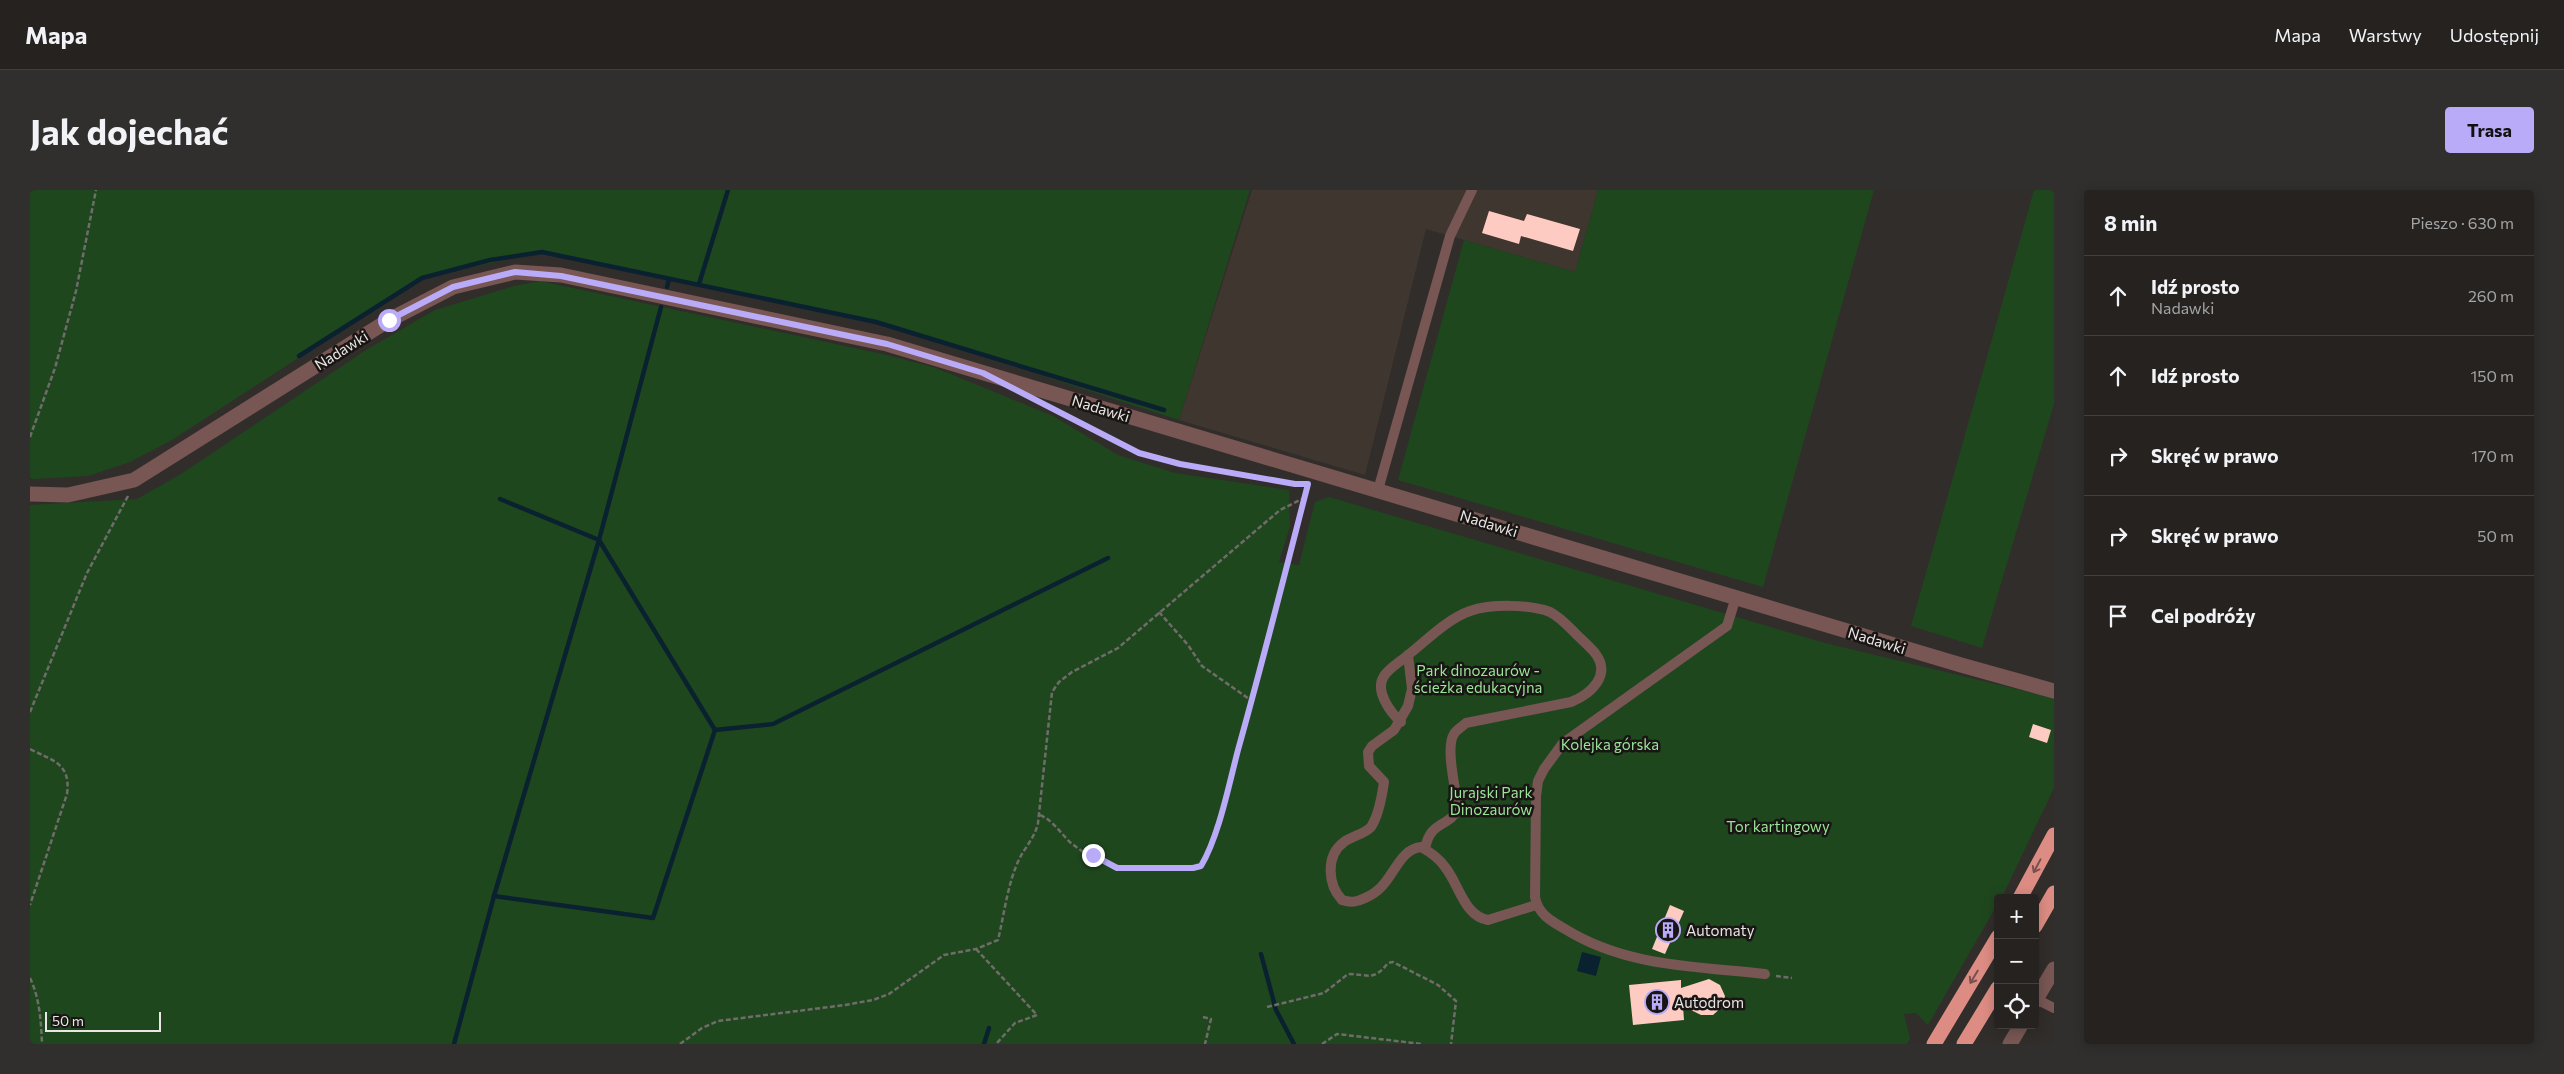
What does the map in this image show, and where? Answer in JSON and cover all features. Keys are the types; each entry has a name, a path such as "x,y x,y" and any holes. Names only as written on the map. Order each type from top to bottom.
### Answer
{"highway":[{"path":"2022,894 2054,835"},
{"path":"2039,919 2054,893"},
{"path":"1934,1044 1997,939"},
{"path":"1964,1044 1994,995"}],"street":[{"name":"Nadawki","path":"30,494 68,495 134,480 389,320 453,287 515,272 561,276 887,344 1312,480 1378,490 1961,665 2054,691"},
{"path":"2039,995 2054,969"},
{"path":"2010,1044 2019,1029"}],"lane":[{"path":"1378,490 1450,236 1472,190"},
{"path":"1736,597 1727,626 1612,706 1563,743 1555,752 1538,781 1536,796 1536,905 1543,914 1584,941 1621,955 1647,961 1765,974"},
{"path":"1401,722 1391,713 1383,696 1381,685 1383,678 1408,655 1450,622 1469,611 1496,606 1549,612 1561,619 1582,640 1595,654 1600,664 1595,689 1586,696 1571,702 1466,724 1452,735 1450,747 1458,807 1455,815 1430,832 1425,849"},
{"path":"1408,655 1412,689 1408,706 1401,722 1368,752 1369,766 1384,782 1374,821 1369,829 1342,844 1333,856 1331,881 1335,892 1342,900 1349,902 1369,897 1379,892 1389,881 1405,854 1414,848 1425,849 1446,867 1468,906 1482,919 1488,920 1536,905"},
{"path":"2039,1001 2054,1008"}],"path":[{"path":"30,436 55,368 74,300 96,190"},
{"path":"1054,409 1098,434 1139,453 1180,464 1295,484 1312,480"},
{"path":"30,712 87,574 126,502 134,480"},
{"path":"1040,815 1049,819 1072,843 1117,868 1201,866 1206,857 1222,808 1252,701 1304,498 1312,480"},
{"path":"680,1044 702,1028 718,1021 873,1000 889,994 944,955 976,949 998,940 1012,878 1023,850 1036,831 1040,815 1043,767 1052,692 1059,682 1072,672 1118,648 1280,510 1304,498"},
{"path":"1159,612 1188,645 1202,666 1252,701"},
{"path":"30,749 60,764 66,772 69,781 68,794 30,906"},
{"path":"976,949 1037,1015 1015,1023 996,1044"},
{"path":"1267,1007 1324,993 1348,974 1372,977 1381,972 1388,963 1393,962 1438,986 1456,1001 1451,1044"},
{"path":"30,978 35,989 41,1022 42,1044"},
{"path":"1202,1018 1211,1020 1206,1044"},
{"path":"1322,1044 1337,1034 1422,1044"}],"shaded area":[{"path":"1252,190 1598,190 1575,272 1426,229 1365,475 1179,420"}],"green space":[{"path":"30,190 1250,190 1179,420 876,322 542,252 422,278 172,440 130,462 88,476 33,479 30,478"},
{"path":"1598,190 1874,190 1763,587 1398,480 1464,240 1575,272"},
{"path":"2034,190 2054,190 2054,404 1982,648 1911,626"},
{"path":"540,281 887,355 936,368 1053,416 1118,455 1175,473 1289,490 1290,526 1279,562 1299,565 1315,502 1329,497 1825,643 2054,698 2054,788 2005,891 2003,894 1994,894 1994,910 1928,1025 1916,1013 1904,1014 1910,1038 1907,1044 30,1044 30,505 137,499 181,474 366,350 435,310 514,286"}],"water":[{"path":"1582,952 1601,957 1596,976 1577,971"}],"building":[{"path":"1489,211 1524,221 1527,214 1580,229 1573,251 1521,236 1519,244 1482,233"},
{"path":"2033,724 2051,730 2047,743 2029,737"},
{"name":"Automaty","path":"1670,905 1684,911 1665,954 1652,949"},
{"name":"Autodrom","path":"1709,979 1720,985 1725,996 1722,1007 1713,1015 1701,1015 1683,1006 1684,1020 1633,1025 1629,985 1681,980 1681,988"}],"waterway":[{"path":"699,284 728,190"},
{"path":"299,356 422,278 490,260 542,252 876,322 1164,410"},
{"path":"667,287 669,279"},
{"path":"454,1044 494,896 599,540 661,307"},
{"path":"500,499 599,540 715,730"},
{"path":"494,896 653,918 715,730 773,724 1108,558"},
{"path":"1261,954 1276,1010 1294,1044"},
{"path":"984,1044 989,1028"}],"place":[{"name":"Automaty","path":"1668,930"},
{"name":"Autodrom","path":"1657,1002"}],"route":[{"path":"389,320 453,287 515,272 561,276 887,344 983,373 1098,434 1139,453 1180,464 1295,484 1308,484 1271,632 1222,808 1206,857 1201,866 1193,868 1117,868 1093,855"}],"park label":[{"name":"Park dinozaurów - ścieżka edukacyjna","path":"1478,678"},
{"name":"Kolejka górska","path":"1610,744"},
{"name":"Jurajski Park Dinozaurów","path":"1491,800"},
{"name":"Tor kartingowy","path":"1778,826"}]}
